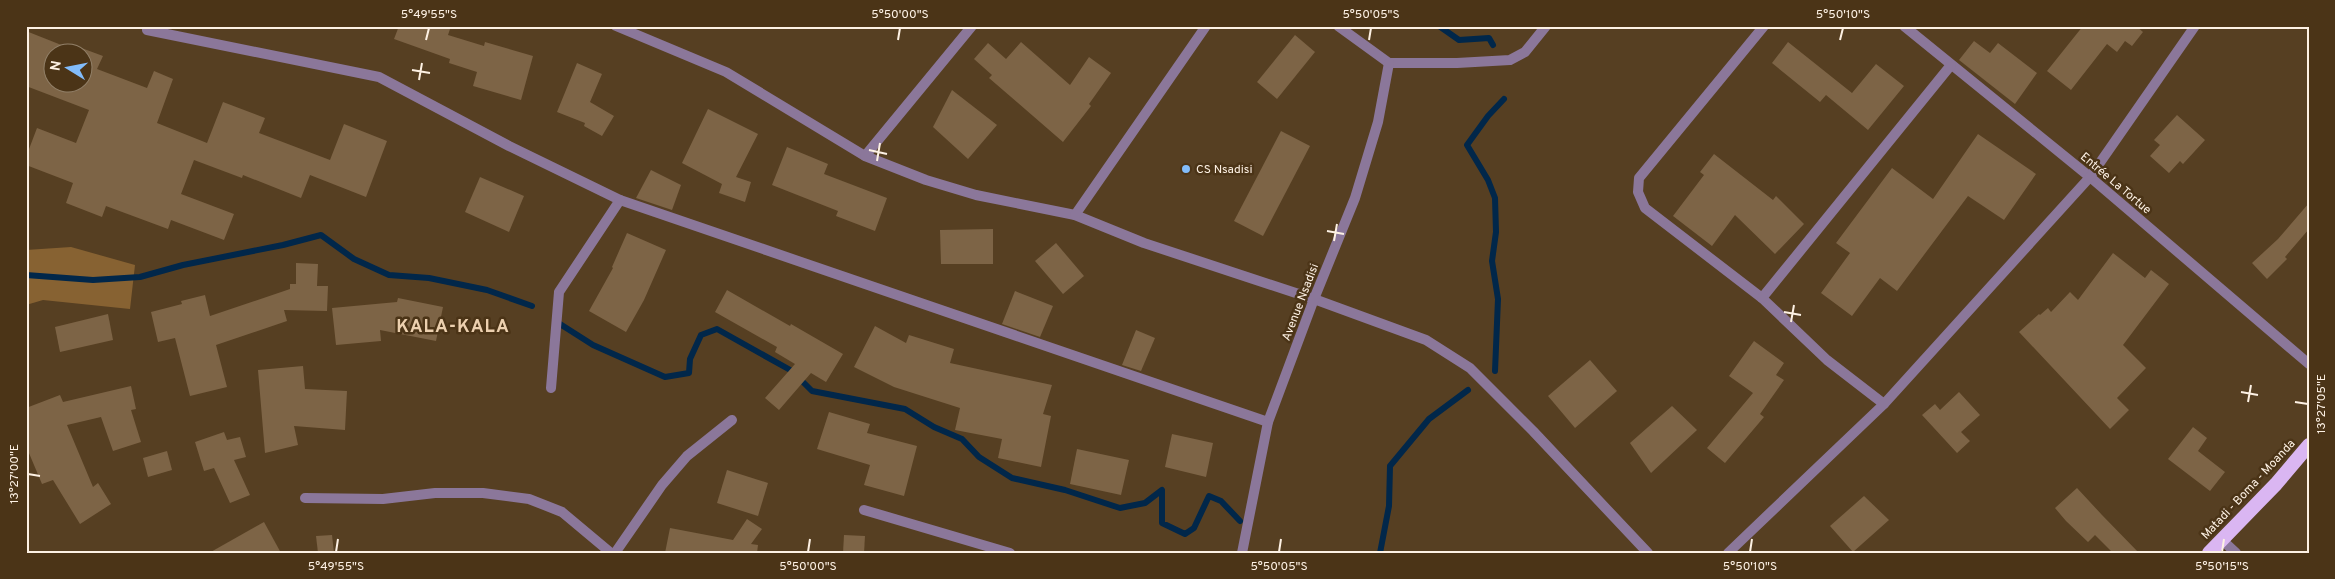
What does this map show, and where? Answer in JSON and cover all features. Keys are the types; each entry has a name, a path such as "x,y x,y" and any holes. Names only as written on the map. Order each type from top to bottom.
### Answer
{"highway":[{"name":"Matadi - Boma - Moanda","path":"2209,553 2276,484 2309,445"}],"street":[{"path":"616,26 726,72 865,156 926,180 976,195 1075,215 1144,243 1314,299 1426,340 1470,368 1533,431 1648,553"},
{"path":"865,156 972,26"},
{"path":"1075,215 1206,26"},
{"path":"1338,26 1389,63 1510,60 1525,52 1546,26"},
{"path":"1764,26 1639,178 1638,192 1645,208 1762,298 1827,360 1884,404"},
{"name":"Entrée La Tortue","path":"1904,26 2090,177 2309,364"},
{"path":"1728,553 1884,404 2090,177 2195,26"},
{"path":"147,30 379,77 509,146 620,200 1268,422"},
{"name":"Avenue Nsadisi","path":"1242,553 1268,422 1314,299 1355,198 1378,122 1389,63"},
{"path":"1762,298 1951,65"},
{"path":"551,388 559,292 620,200"},
{"path":"616,553 662,485 687,456 732,420"},
{"path":"305,498 383,499 435,493 483,492 529,499 562,512 611,553"},
{"path":"864,510 1010,553"},
{"path":"2222,540 2236,553"}],"shaded area":[{"path":"71,247 135,265 130,309 43,300 26,305 26,250"}],"building":[{"path":"399,26 451,26 448,35 484,46 485,42 533,56 521,100 473,86 477,72 449,63 450,59 394,39"},
{"path":"2083,26 2136,26 2143,32 2132,46 2125,41 2117,52 2107,44 2071,90 2047,71"},
{"path":"26,31 54,42 42,42 42,92 92,92 92,52 103,56 97,69 147,88 154,71 173,79 157,123 207,143 223,102 265,118 259,133 330,160 344,124 387,141 366,197 310,175 301,198 243,175 242,178 194,160 181,194 234,214 224,240 171,220 168,229 106,206 102,217 66,203 73,183 26,165 26,157 37,128 76,143 89,110 26,86"},
{"path":"1295,35 1315,52 1277,99 1257,82"},
{"path":"1974,41 1990,53 1998,43 2037,73 2015,104 1959,60"},
{"path":"1021,42 1070,85 1089,57 1111,73 1089,104 1091,106 1063,142 989,78 992,75 974,59 988,43 1006,59"},
{"path":"1788,42 1852,93 1876,64 1904,86 1868,130 1826,95 1820,102 1772,63"},
{"path":"577,63 602,74 590,102 614,116 602,136 584,126 585,123 557,112"},
{"path":"952,90 997,125 968,159 933,127"},
{"path":"708,109 758,134 736,177 751,182 745,202 719,193 722,184 682,163"},
{"path":"2177,115 2205,140 2183,164 2180,161 2169,173 2150,156 2160,145 2154,140"},
{"path":"1281,131 1310,146 1263,236 1234,221"},
{"path":"1978,134 2036,174 2004,220 1968,196 1897,291 1880,278 1852,316 1821,293 1850,253 1836,243 1892,168 1933,199"},
{"path":"787,147 828,164 824,174 887,198 875,231 836,216 838,211 772,185"},
{"path":"1714,154 1773,200 1776,196 1804,224 1775,254 1735,215 1712,246 1673,216 1704,175 1700,172"},
{"path":"651,170 681,185 672,210 636,198"},
{"path":"480,177 524,196 509,232 465,212"},
{"path":"2309,203 2309,229 2285,257 2287,259 2267,279 2252,263 2278,239"},
{"path":"993,229 993,264 941,264 940,230"},
{"path":"627,233 666,250 644,300 626,332 589,311 613,268"},
{"path":"1056,243 1084,276 1063,294 1035,261"},
{"path":"2113,253 2145,278 2151,270 2169,284 2123,345 2146,368 2117,398 2129,410 2110,429 2019,332 2048,308 2051,312 2070,292 2078,300"},
{"path":"296,263 318,264 317,286 328,286 327,311 284,310 287,321 216,345 227,387 190,396 175,338 158,342 151,312 182,304 181,301 205,295 210,316 290,289 290,284 296,284"},
{"path":"727,290 843,354 826,382 811,373 779,410 765,398 795,364 775,352 777,347 715,312"},
{"path":"1015,291 1053,306 1040,337 1002,324"},
{"path":"398,298 443,307 436,341 380,330 381,341 336,345 332,308 397,302"},
{"path":"108,314 113,340 60,352 55,327"},
{"path":"875,326 906,343 909,335 954,349 950,363 1052,385 1043,414 1051,416 1041,467 998,458 1002,439 955,430 960,408 894,387 854,367"},
{"path":"1136,330 1155,338 1141,371 1122,365"},
{"path":"1754,341 1784,363 1776,375 1784,380 1760,414 1764,417 1725,463 1707,448 1753,393 1729,376"},
{"path":"1590,360 1617,391 1575,428 1548,396"},
{"path":"303,366 305,389 347,391 345,430 294,426 298,445 265,453 258,370"},
{"path":"131,386 136,409 131,410 141,442 113,451 101,417 67,425 93,487 98,483 111,504 80,524 53,480 42,484 26,446 26,408 60,395 63,402"},
{"path":"1959,392 1980,415 1961,432 1970,441 1957,453 1922,415 1935,404 1940,410"},
{"path":"1672,406 1697,430 1651,473 1630,443"},
{"path":"829,412 870,424 867,433 917,446 904,496 864,485 870,465 817,449"},
{"path":"2193,427 2207,438 2198,451 2225,472 2210,491 2168,459"},
{"path":"224,432 227,440 240,437 246,457 234,460 250,495 230,503 214,468 204,471 195,442"},
{"path":"1172,434 1213,443 1206,477 1165,467"},
{"path":"1077,449 1129,460 1121,495 1070,484"},
{"path":"167,451 172,470 148,477 143,458"},
{"path":"727,470 768,483 758,516 717,503"},
{"path":"2077,488 2139,553 2113,553 2095,535 2088,542 2066,521 2055,508"},
{"path":"1864,496 1889,520 1853,552 1830,526"},
{"path":"747,519 762,529 751,544 758,545 757,553 665,553 670,528 733,540"},
{"path":"264,522 281,553 209,553 255,527"},
{"path":"332,535 334,553 318,553 316,536"},
{"path":"844,535 865,536 864,553 843,553"}],"waterway":[{"path":"1439,26 1459,40 1489,38 1493,45"},
{"path":"1495,371 1498,299 1492,261 1496,232 1495,198 1488,180 1467,145 1488,116 1504,99"},
{"path":"26,275 93,280 140,277 183,265 283,245 321,235 354,259 389,275 429,278 487,290 532,306"},
{"path":"560,324 593,345 665,377 689,373 690,359 701,335 717,329 792,371 812,391 905,409 934,427 962,439 979,457 1012,478 1065,490 1120,508 1145,503 1162,490 1162,523 1185,534 1194,528 1209,496 1221,501 1240,521"},
{"path":"1380,553 1389,506 1390,466 1429,419 1468,390"}],"place":[{"name":"CS Nsadisi","path":"1186,169"}],"district":[{"name":"KALA-KALA","path":"453,326"}]}
